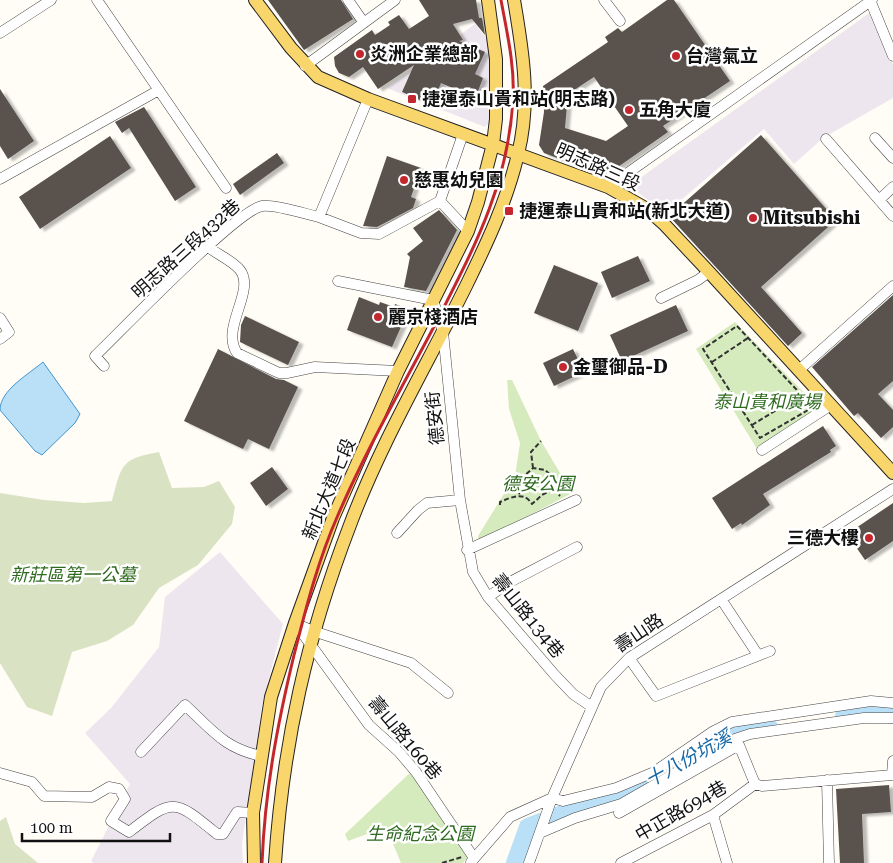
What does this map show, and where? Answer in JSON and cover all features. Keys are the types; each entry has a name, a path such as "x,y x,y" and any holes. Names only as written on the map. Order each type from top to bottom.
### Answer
{"main road":[{"name":"明志路三段","path":"255,0 305,66 318,77 368,99 608,187 647,209 664,224 709,272 893,473"},
{"name":"新北大道七段","path":"254,863 253,813 271,697 295,623 334,518 398,371 468,231 493,144 496,59 488,0"},
{"name":"新北大道七段","path":"275,863 279,803 290,731 311,636 350,523 383,450 497,223 519,153 525,75 524,57 514,0"}],"street":[{"path":"0,33 51,0"},
{"path":"97,0 226,188"},
{"path":"348,0 364,23"},
{"path":"305,66 395,0"},
{"path":"604,0 620,21"},
{"path":"608,187 871,0 893,56"},
{"path":"0,179 159,90"},
{"path":"318,218 368,99"},
{"path":"463,134 440,201 468,231"},
{"path":"875,138 893,158"},
{"path":"826,139 893,216"},
{"path":"879,200 893,187"},
{"name":"明志路三段432巷","path":"104,366 95,356 208,247 251,210 264,206 318,218 362,233 379,234 440,201"},
{"path":"208,247 239,269 243,276 242,296 232,333 233,347 238,353 280,373 315,367 398,371"},
{"path":"661,298 698,280 709,272"},
{"path":"338,281 433,300"},
{"path":"799,370 893,286"},
{"name":"德安街","path":"433,300 443,332 460,500"},
{"path":"0,318 8,332 0,339"},
{"path":"762,450 831,405"},
{"name":"壽山路","path":"529,863 551,801 601,687 628,658 893,489"},
{"path":"397,533 418,510 428,503 460,500"},
{"name":"壽山路134巷","path":"460,500 467,550 473,572 488,597 554,674 573,694 592,707"},
{"path":"467,550 576,500"},
{"path":"488,597 510,582 577,547"},
{"path":"721,599 758,655"},
{"name":"壽山路160巷","path":"295,623 311,636 369,725 399,752 416,772 472,860"},
{"path":"311,636 411,663 448,693"},
{"path":"628,658 656,696 770,651"},
{"path":"472,860 510,816 551,801 563,801 616,788 646,775 712,732 732,722 871,701 893,704"},
{"path":"141,752 185,705 225,742 240,751 261,756"},
{"path":"541,832 575,818 621,804 735,739 750,734 864,718 893,718"},
{"name":"中正路694巷","path":"619,813 739,745 756,784 713,814 622,863"},
{"path":"756,784 762,786 892,775 893,761"},
{"path":"0,766 14,777"},
{"path":"0,773 32,782 44,796 92,797 109,787 118,789 125,799 111,821 129,832 154,813 173,806 186,809 217,834 224,834 237,812 253,813"},
{"path":"827,780 829,863"},
{"path":"713,814 726,862"}],"path":[{"path":"760,438 703,349 737,326 802,395 810,407"},
{"path":"712,362 748,338"},
{"path":"752,425 802,395"},
{"path":"533,468 531,452 542,441"},
{"path":"519,495 522,478 533,468 540,468 550,473 555,484 554,489 560,496"},
{"path":"532,504 542,495 554,489"},
{"path":"500,505 500,502 519,495 525,497 532,504 533,509"},
{"path":"442,863 460,857 472,860"}],"shaded area":[{"path":"872,11 893,65 893,98 823,138 794,164 764,129 666,213 629,186"},
{"path":"475,24 490,43 493,119 485,127 387,88"},
{"path":"220,552 283,624 262,705 242,844 243,863 94,863 91,861 130,784 85,733 111,708 159,647 165,597"}],"green space":[{"name":"泰山貴和廣場","path":"735,322 816,405 812,413 757,449 696,349"},
{"name":"德安公園","path":"507,380 512,380 541,441 572,493 479,542 478,536 515,476 520,443 509,409"},
{"name":"新莊區第一公墓","path":"159,452 172,488 204,487 219,481 235,507 232,524 198,565 159,588 133,625 107,641 72,652 52,716 27,707 0,663 0,493 44,500 84,503 112,501 118,479 125,466 137,458"},
{"name":"生命紀念公園","path":"412,771 468,856 463,863 401,863 386,827 348,841 345,834"},
{"path":"6,817 15,844 38,863 0,863 0,821"}],"water":[{"path":"43,362 80,414 75,423 42,455 35,451 0,410 1,403 10,389"}],"building":[{"path":"268,0 341,0 353,19 304,50"},
{"path":"419,0 476,0 479,18 482,18 485,35 472,19 453,24 463,40 459,41 485,52 475,74 483,78 478,91 469,87 466,94 441,83 432,105 402,92 414,65 378,89 363,67 349,77 339,73 335,66 334,57 372,30 375,35 390,25 388,22 399,15 409,29 429,16"},
{"path":"667,0 674,0 730,81 663,126 668,132 605,176 544,153 539,145 544,112 543,86 608,42 605,37 618,28 622,32","holes":["594,77 628,126 606,141 565,128 568,94"]},
{"path":"0,89 34,141 8,159 0,146"},
{"path":"144,107 196,187 175,201 129,128 122,133 115,122"},
{"name":"Mitsubishi","path":"761,135 836,220 761,287 802,333 788,346 669,216"},
{"path":"110,136 131,168 40,229 19,197"},
{"path":"277,153 284,163 240,195 233,184"},
{"path":"387,156 421,168 411,197 416,199 413,208 377,227 363,226"},
{"path":"439,210 457,230 426,291 404,287 410,257 407,254 423,241 413,228"},
{"path":"638,256 650,281 612,298 601,272"},
{"path":"554,265 598,283 578,331 534,313"},
{"path":"893,295 893,381 878,394 893,410 893,427 881,438 858,413 854,416 812,367"},
{"name":"麗京棧酒店","path":"359,297 379,305 380,302 394,307 395,304 409,309 392,347 347,330"},
{"path":"676,305 688,331 622,361 610,335"},
{"path":"245,316 299,342 288,365 240,342 241,325"},
{"path":"218,349 276,379 284,380 298,387 269,449 248,439 243,449 184,421"},
{"name":"金璽御品-D","path":"573,349 584,372 554,386 543,363"},
{"path":"823,426 836,446 830,450 831,452 763,494 770,505 742,525 741,523 732,529 712,498"},
{"path":"272,467 288,489 266,506 250,483"},
{"name":"三德大樓","path":"893,503 893,541 865,560 847,534"},
{"path":"889,785 891,812 862,814 864,863 840,863 836,789"}],"waterway":[{"name":"十八份坑溪","path":"844,716 875,712 893,715"},
{"name":"十八份坑溪","path":"515,863 528,827 647,782 731,732 769,727"}],"railway":[{"path":"262,863 269,784 282,707 303,620 324,549 361,465 465,266 488,214 497,187 510,131 513,100 513,75 501,0"}],"place":[{"name":"炎洲企業總部","path":"360,54"},
{"name":"台灣氣立","path":"676,56"},
{"name":"捷運泰山貴和站(明志路)","path":"412,99"},
{"name":"五角大廈","path":"629,110"},
{"name":"慈惠幼兒園","path":"404,180"},
{"name":"捷運泰山貴和站(新北大道)","path":"509,211"},
{"name":"Mitsubishi","path":"753,218"},
{"name":"麗京棧酒店","path":"378,317"},
{"name":"金璽御品-D","path":"563,367"},
{"name":"三德大樓","path":"869,538"}]}
